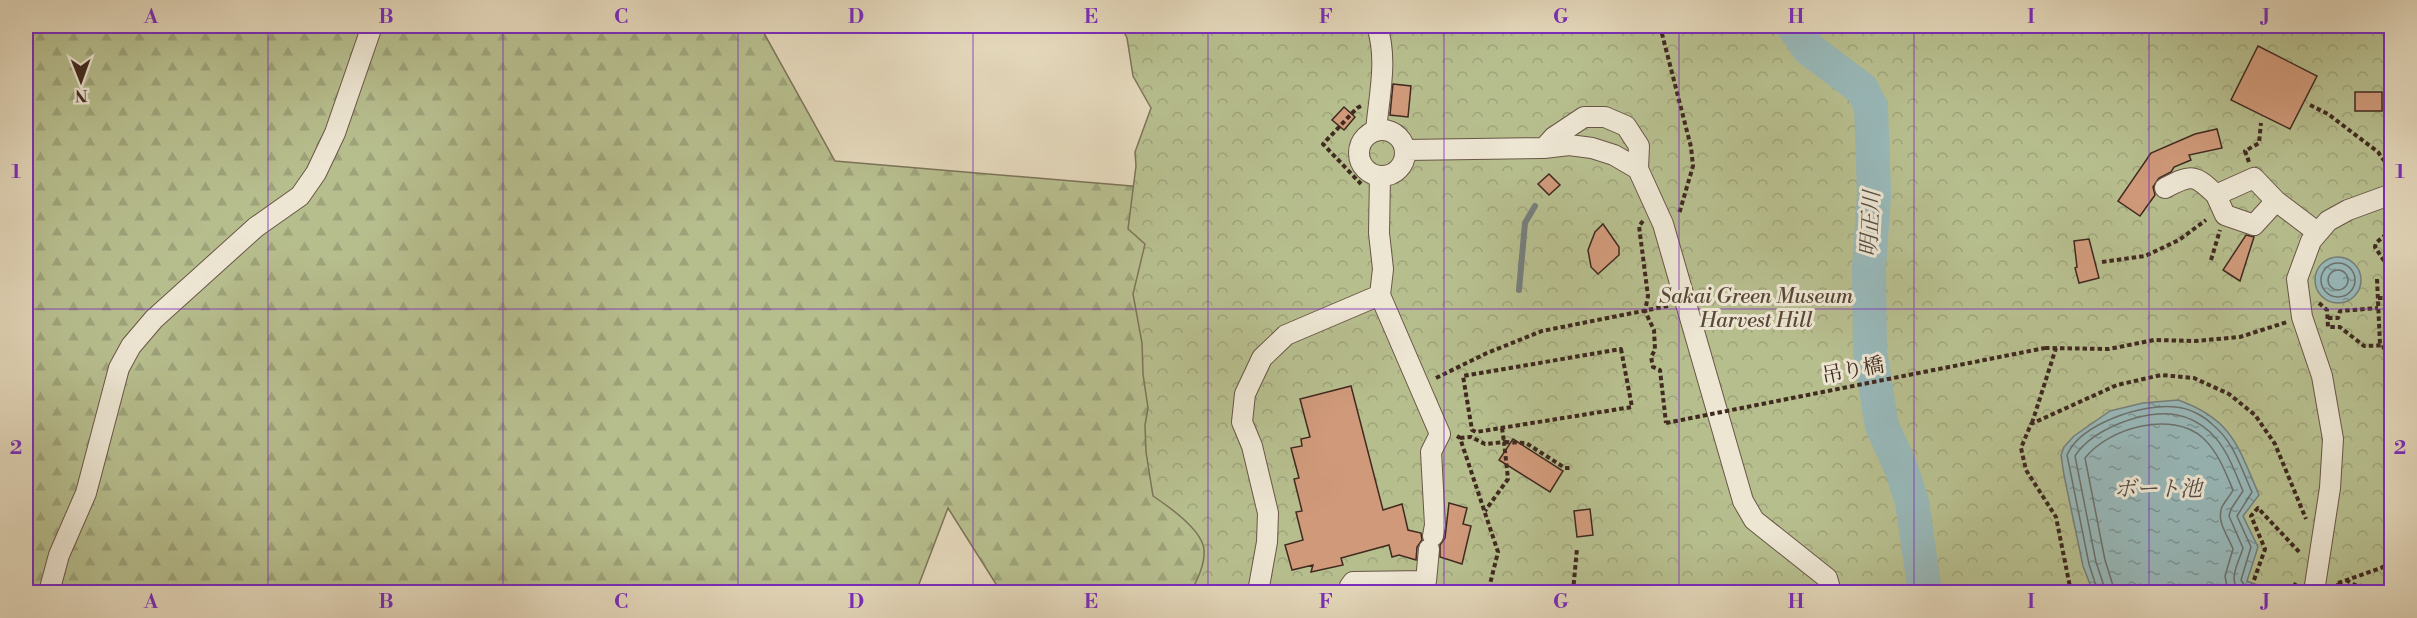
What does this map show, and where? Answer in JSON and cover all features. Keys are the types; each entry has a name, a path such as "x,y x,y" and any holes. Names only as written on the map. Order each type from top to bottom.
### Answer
{"street":[{"path":"49,592 59,555 86,492 119,368 131,346 154,319 256,227 300,196 316,173 335,133 372,26"},
{"path":"1376,131 1382,42 1377,26"},
{"path":"1544,148 1554,136 1584,117 1605,117 1626,126 1639,146 1638,169 1657,210 1670,246 1743,501 1754,520 1782,545 1827,578 1831,592"},
{"path":"1376,131 1391,132 1398,136 1405,150 1403,163 1399,169 1387,175 1380,176 1366,169 1360,155 1364,141 1376,131"},
{"path":"1405,150 1544,148 1569,145 1592,148 1614,156 1638,169"},
{"path":"1349,592 1353,582 1426,581 1435,525 1431,452 1440,434 1380,295 1383,269 1379,233 1380,176"},
{"path":"2165,188 2187,177 2200,178 2221,207 2254,225 2276,201"},
{"path":"2221,207 2254,178 2276,201 2317,232"},
{"path":"2314,592 2330,488 2333,439 2322,376 2302,317 2298,279 2302,263 2317,232 2328,220 2391,194"},
{"path":"1258,592 1267,542 1268,513 1252,446 1242,423 1245,394 1262,358 1286,335 1380,295"}],"path":[{"path":"1660,26 1691,147 1693,166 1670,246"},
{"path":"1379,104 1357,108 1323,144 1380,205"},
{"path":"2310,105 2328,114 2378,152 2388,166 2391,175"},
{"path":"2245,152 2259,143 2261,123"},
{"path":"2211,260 2221,207"},
{"path":"2102,262 2145,256 2179,240 2221,207"},
{"path":"1420,387 1487,353 1542,331 1645,311 1648,296 1639,226 1645,218 1657,210"},
{"path":"2391,229 2376,243 2375,247 2391,273"},
{"path":"2377,279 2381,345 2388,367 2391,368"},
{"path":"2378,298 2391,298"},
{"path":"2328,318 2338,318 2340,312 2378,308"},
{"name":"吊り橋","path":"1645,311 1654,330 1655,350 1651,357 1653,367 1660,370 1666,423 2045,348 2109,349 2154,340 2195,341 2240,337 2302,317"},
{"path":"2340,327 2364,346 2391,345"},
{"path":"1621,348 1632,407 1502,428 1476,432 1472,430 1463,376 1621,348"},
{"path":"2056,348 2021,448 2026,470 2056,517 2071,592"},
{"path":"2031,424 2118,385 2161,375 2194,378 2229,394 2255,415 2275,444 2310,532 2321,548 2301,555 2258,508 2251,516 2265,549 2254,580"},
{"path":"1484,512 1508,479 1502,428"},
{"path":"1440,434 1453,432 1460,438 1498,552 1488,592"},
{"path":"1460,438 1471,437 1485,444 1526,443 1565,468 1570,468"},
{"path":"1573,592 1577,548"},
{"path":"2339,592 2338,583 2391,562"},
{"path":"2345,580 2355,585 2391,590"}],"green space":[{"path":"26,26 760,26 835,161 1179,190 1208,592 1001,592 948,508 916,592 26,592"},
{"name":"Sakai Green Museum Harvest Hill","path":"1121,26 2391,26 2391,592 1191,592 1203,562 1202,543 1192,527 1153,496 1146,452 1145,425 1148,408 1143,374 1142,343 1133,294 1145,244 1128,229 1136,166 1135,152 1151,108 1133,76 1127,38"}],"water":[{"path":"2338,257 2354,264 2361,280 2354,296 2338,303 2322,296 2315,280 2322,264"},
{"name":"ボート池","path":"2178,400 2196,408 2222,425 2238,448 2259,495 2243,516 2258,547 2247,581 2257,585 2254,592 2093,592 2083,566 2064,475 2061,455 2064,447 2074,436 2110,411 2143,403"}],"building":[{"path":"2258,46 2317,76 2290,129 2231,100"},
{"path":"1393,84 1411,86 1408,117 1390,115"},
{"path":"2355,92 2382,92 2382,111 2355,111"},
{"path":"1344,107 1355,117 1344,130 1332,120"},
{"path":"2217,129 2222,148 2189,155 2191,160 2174,167 2171,172 2159,178 2153,187 2155,195 2140,216 2118,201 2151,153 2195,134"},
{"path":"1549,174 1560,185 1549,195 1538,184"},
{"path":"1603,224 1619,247 1619,255 1598,274 1591,267 1588,250 1595,232"},
{"path":"2246,235 2254,237 2240,281 2223,270"},
{"path":"2089,239 2099,278 2079,283 2075,268 2077,267 2074,241"},
{"path":"1351,386 1383,510 1402,504 1408,530 1421,533 1422,540 1417,547 1416,560 1399,555 1392,557 1389,545 1341,558 1343,565 1311,572 1313,565 1292,570 1285,545 1303,540 1296,512 1302,511 1294,479 1299,478 1291,448 1302,446 1301,439 1310,437 1300,399"},
{"path":"1513,439 1563,471 1550,492 1499,460"},
{"path":"1449,503 1467,508 1463,524 1471,526 1462,564 1440,557 1440,545 1445,538"},
{"path":"1590,509 1593,535 1577,537 1574,511"}],"waterway":[{"name":"明正川","path":"1793,26 1809,49 1862,89 1871,107 1874,195 1869,268 1870,352 1882,426 1901,468 1912,502 1925,592"},
{"path":"1519,290 1525,223 1535,206"}]}
